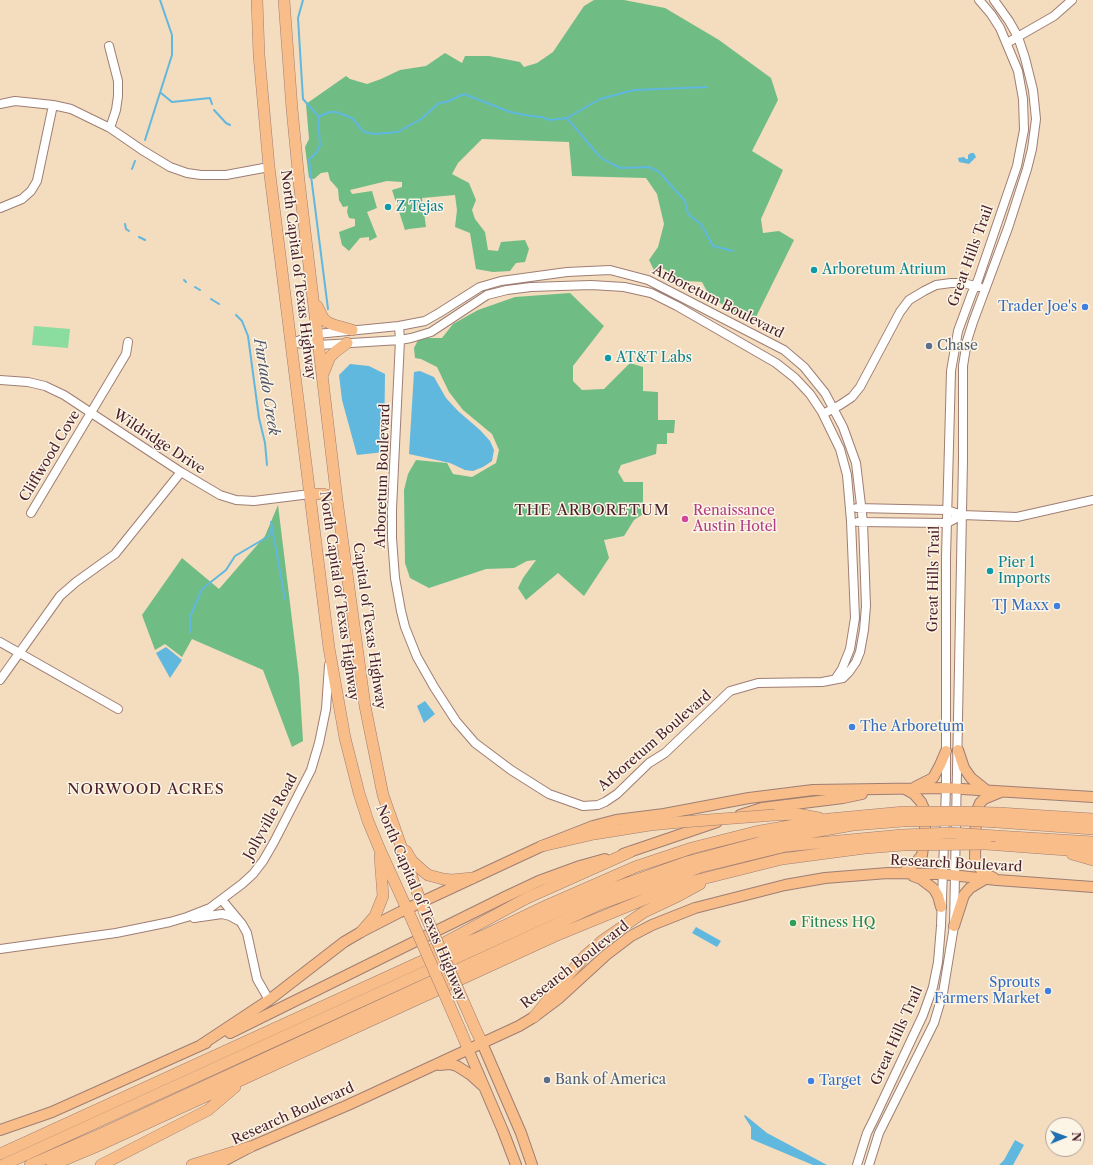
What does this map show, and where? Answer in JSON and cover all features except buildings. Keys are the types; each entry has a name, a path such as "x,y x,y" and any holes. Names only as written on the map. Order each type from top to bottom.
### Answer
{"highway":[{"name":"North Capital of Texas Highway","path":"257,0 259,55 269,167 329,648 345,738 351,766 368,821 468,1049"},
{"name":"North Capital of Texas Highway","path":"284,0 292,117 318,339"},
{"path":"313,300 323,318 327,322 352,330"},
{"name":"Capital of Texas Highway","path":"318,339 337,500 365,706 383,795 420,904 425,914"},
{"path":"322,377 330,358 347,343"},
{"path":"310,494 323,494 337,500"},
{"path":"998,818 1093,811"},
{"path":"0,1154 402,970 485,935 548,905 635,867 692,848 755,832 829,819 903,817 959,812 1093,829"},
{"path":"542,846 615,831 650,825 681,822 797,814 829,819"},
{"path":"1036,815 1093,819"},
{"path":"3,1165 589,897 687,862 773,839 903,817"},
{"path":"398,837 412,861 428,875 443,879 472,878"},
{"path":"52,1165 95,1147 555,936 682,884 782,859 903,840"},
{"path":"30,1165 101,1134 600,904 700,867 786,846 903,840 953,844 997,840 1093,842"},
{"path":"997,840 1062,850 1093,852"},
{"path":"361,932 376,916 383,896 380,850"},
{"path":"1062,850 1093,860"},
{"path":"402,970 414,959 527,898 630,852"},
{"path":"534,1017 575,968 602,941 644,912 678,896 716,875"},
{"name":"North Capital of Texas Highway","path":"425,914 482,1043"},
{"path":"101,1165 208,1110 245,1078"},
{"path":"192,1165 250,1148"}],"main road":[{"path":"958,750 964,768 971,778 986,790"},
{"path":"909,789 933,778 946,751"},
{"path":"201,1044 270,1000 344,942 361,932 542,846 579,831 616,820 664,814 749,798 813,790 946,788 1093,797"},
{"path":"0,1130 52,1112 201,1044 229,1034 457,920 525,888 580,866 630,852 722,820 762,808 843,798 885,789"},
{"path":"903,873 922,855 925,831 925,811 921,802 909,789"},
{"path":"997,880 984,873 978,867 975,858 976,813 980,803 984,799 1004,791"},
{"path":"903,873 921,879 927,883 938,896 941,907"},
{"name":"Research Boulevard","path":"216,1165 250,1148 348,1105 519,1026 558,999 606,955 632,936 674,916 695,908 779,886 848,876 903,873 942,874 997,880 1093,886"},
{"path":"954,926 964,895 970,888 985,879"},
{"name":"North Capital of Texas Highway","path":"482,1043 521,1133 532,1165"},
{"name":"North Capital of Texas Highway","path":"468,1049 516,1165"},
{"path":"435,1065 450,1064 457,1066 484,1086"}],"street":[{"name":"Great Hills Trail","path":"857,1165 867,1134 924,1015 933,987 938,962 946,788 947,510 951,371 958,331 1017,166 1024,130 1023,99 1018,71 1007,43 991,14 979,0"},
{"name":"Great Hills Trail","path":"869,1165 882,1126 934,1022 945,987 954,926 962,515 963,366 967,341 1022,186 1032,149 1036,118 1033,90 1018,38 1009,21 994,0"},
{"path":"1007,43 1054,16 1072,0"},
{"path":"109,46 118,81 116,110 110,128"},
{"path":"0,104 15,101 53,105 71,109 110,128 164,163 187,174 226,175 269,167"},
{"path":"0,208 22,199 31,191 37,181 53,105"},
{"path":"1024,130 1035,131"},
{"name":"Arboretum Boulevard","path":"292,343 318,339 352,330 399,326 425,321 480,287 501,280 567,272 610,270 648,280 784,350 804,367 815,380 834,409 849,442 856,463 862,522 866,606 862,641 856,662 849,672 843,678 836,678 822,682 758,683 730,691 665,753 650,763 617,794 598,805 583,806 548,794 498,761 475,742 456,721 424,672 405,627 401,611 395,578 392,538 400,340 399,326"},
{"path":"823,414 834,409 852,397 860,387 900,312 909,300 936,285 963,283 986,288"},
{"name":"Arboretum Boulevard","path":"318,339 347,343 400,340 431,332 487,295 507,290 565,285 591,285 624,287 651,293 677,306 776,363 795,378 810,394 823,414 840,449 847,475 851,521 855,612 851,644 847,659 836,678"},
{"name":"Cliffwood Cove","path":"31,513 126,354 128,342"},
{"name":"Wildridge Drive","path":"0,380 28,382 45,386 64,395 181,472 220,495 236,500 254,501 310,494"},
{"path":"0,680 60,596 76,582 115,554 181,472"},
{"path":"850,508 947,510 962,515 1018,517 1093,500"},
{"path":"851,521 947,523 962,515"},
{"path":"0,642 118,709"},
{"name":"Jollyville Road","path":"0,949 116,933 187,917 210,908 253,874 263,861 274,842 311,770 319,743 326,709 329,648"},
{"path":"222,900 242,924 247,933 258,979 270,1000"},
{"path":"187,917 194,918 222,914 230,916 242,924"}],"green space":[{"path":"594,0 624,0 665,8 719,40 771,78 778,100 752,151 783,170 761,219 763,233 779,231 794,240 755,319 745,318 710,297 702,282 673,280 665,269 654,270 649,260 658,247 664,224 657,194 646,178 572,176 569,142 482,139 458,163 452,174 469,183 476,200 472,210 475,219 485,232 488,250 498,251 501,242 525,240 529,249 525,262 516,263 510,271 493,272 476,269 470,233 455,227 457,210 455,195 422,198 426,227 405,230 392,190 402,187 402,182 387,181 350,190 352,194 372,191 377,208 367,212 377,237 369,241 369,237 360,238 349,251 342,245 339,232 355,226 355,219 349,218 347,212 348,206 343,207 339,200 338,189 330,180 328,172 321,173 314,179 309,178 305,147 309,139 306,104 346,76 350,79 367,84 400,70 426,66 445,53 462,63 465,56 489,56 520,62 524,67 537,63 553,52 584,6"},
{"path":"570,293 604,326 573,366 573,381 582,390 604,389 630,363 643,367 643,391 658,392 658,420 675,420 674,433 667,433 667,444 657,444 656,454 621,465 618,472 624,482 643,482 643,514 634,520 624,536 604,540 609,558 584,596 558,573 526,600 518,588 523,578 536,560 527,561 514,568 486,569 429,588 410,578 405,563 404,490 408,474 416,460 447,463 453,474 472,477 496,463 499,450 492,434 463,410 449,392 437,367 421,359 415,358 414,348 419,338 442,338 453,324 478,310 515,297"},
{"path":"34,326 70,329 68,348 32,345"},
{"path":"278,505 299,677 303,741 292,747 263,670 192,639 182,657 165,644 155,650 142,615 182,558 219,589 265,536"}],"water":[{"path":"974,153 976,157 969,164 959,162 958,158 964,157 968,159 968,155"},
{"path":"350,364 369,366 385,374 384,452 357,455 342,400 339,375"},
{"path":"420,371 434,377 446,398 490,441 494,450 492,461 473,471 465,470 450,463 409,454 414,372"},
{"path":"166,647 182,660 170,678 156,653"},
{"path":"425,701 435,714 424,723 417,706"},
{"path":"696,927 721,941 717,947 692,933"},
{"path":"745,1115 767,1133 827,1165 813,1165 751,1139 751,1127 744,1116"},
{"path":"1015,1140 1024,1145 1013,1165 999,1165 1004,1160"}],"waterway":[{"name":"Furtado Creek","path":"145,140 172,55 172,35 160,0"},
{"path":"303,0 298,18 303,99 318,116"},
{"path":"328,309 309,160 317,152 320,145 318,117 329,112 336,112 352,118 364,132 375,134 398,132 421,119 439,103 446,102 464,94 510,112 542,117 549,120 567,118 600,99 634,90 707,87"},
{"path":"161,93 172,102 210,98 212,104"},
{"path":"214,110 226,123 230,125"},
{"path":"567,118 600,157 621,168 649,167 659,172 685,201 688,214 701,224 713,246 733,251"},
{"name":"Furtado Creek","path":"132,169 135,161"},
{"name":"Furtado Creek","path":"125,224 126,229 129,231"},
{"name":"Furtado Creek","path":"139,237 145,240"},
{"name":"Furtado Creek","path":"195,287 200,290"},
{"name":"Furtado Creek","path":"211,299 219,304"},
{"name":"Furtado Creek","path":"236,315 242,321 248,336 259,418 265,443 267,465"},
{"name":"Furtado Creek","path":"271,522 285,599"},
{"path":"190,632 190,617 202,589 226,570 235,556 269,536 272,527"}],"place":[{"name":"Z Tejas","path":"388,207"},
{"name":"Arboretum Atrium","path":"814,270"},
{"name":"Trader Joe's","path":"1085,307"},
{"name":"Chase","path":"929,346"},
{"name":"AT&T Labs","path":"608,358"},
{"name":"Renaissance Austin Hotel","path":"685,519"},
{"name":"Pier 1 Imports","path":"990,571"},
{"name":"TJ Maxx","path":"1057,606"},
{"name":"The Arboretum","path":"852,727"},
{"name":"Fitness HQ","path":"793,923"},
{"name":"Sprouts Farmers Market","path":"1048,991"},
{"name":"Bank of America","path":"547,1080"},
{"name":"Target","path":"811,1081"}],"district":[{"name":"THE ARBORETUM","path":"592,511"},
{"name":"NORWOOD ACRES","path":"146,790"}]}
